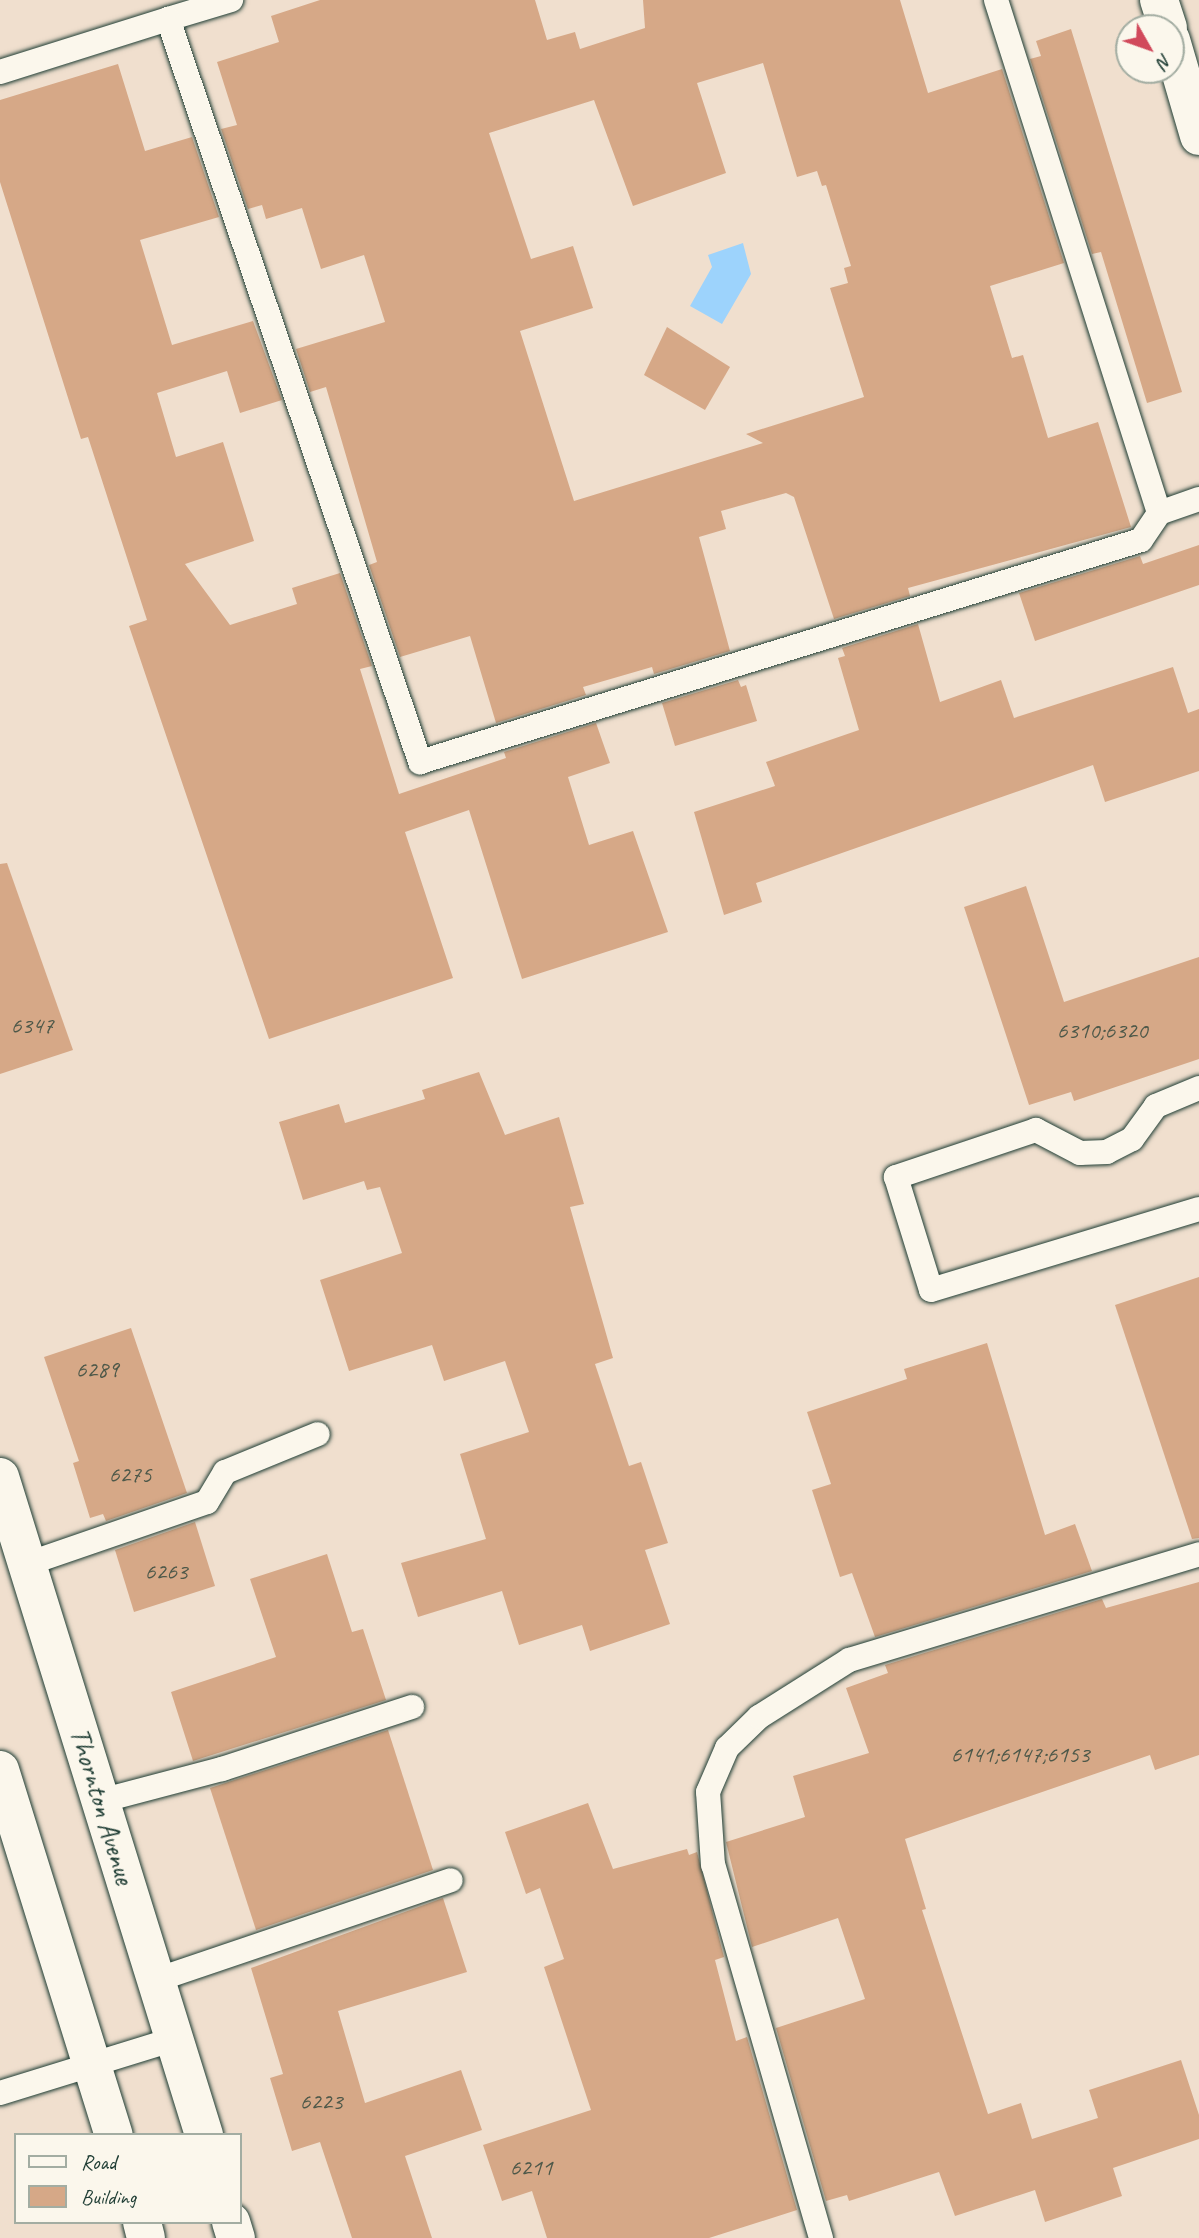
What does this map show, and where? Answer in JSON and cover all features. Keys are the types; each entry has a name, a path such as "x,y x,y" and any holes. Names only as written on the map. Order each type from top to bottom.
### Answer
{"main road":[{"path":"1184,84 1199,136"},
{"name":"Thornton Avenue","path":"0,1477 203,2133"},
{"path":"0,1770 113,2133"}],"lane":[{"path":"0,72 231,0"},
{"path":"996,0 1159,513"},
{"path":"168,19 420,762 1141,540 1159,513 1199,499"},
{"path":"1199,1088 1156,1106 1132,1139 1107,1152 1080,1153 1036,1130 896,1177 931,1290 1199,1209"},
{"path":"27,1564 207,1502 225,1472 318,1434"},
{"path":"821,2238 713,1865 708,1792 727,1748 759,1717 849,1660 1199,1554"},
{"path":"100,1801 222,1769 412,1707"},
{"path":"156,1980 451,1880"},
{"path":"0,2093 174,2039"}],"water":[{"path":"743,243 751,274 722,324 690,306 712,267 708,255"}],"building":[{"path":"320,0 535,0 547,40 575,32 580,49 645,28 643,0 900,0 928,93 1002,69 1064,263 990,286 1012,358 1023,355 1048,438 1098,422 1131,527 908,588 910,596 834,619 794,497 786,493 721,511 726,529 699,537 730,651 654,674 652,667 583,687 586,695 496,723 470,636 400,657 369,565 377,562 326,387 310,392 296,349 385,322 364,255 321,269 302,208 266,219 262,205 248,209 221,129 237,125 217,62 279,42 271,16","holes":["763,63 797,177 817,171 822,186 826,185 851,266 844,268 848,283 830,288 864,397 746,434 763,443 574,501 520,331 593,308 573,246 531,259 489,133 594,100 633,206 726,173 697,83"]},
{"path":"1071,29 1182,392 1147,403 1101,252 1092,254 1030,59 1041,56 1036,41"},
{"path":"118,64 145,151 192,137 219,217 140,240 172,345 253,321 282,400 240,413 227,371 157,393 176,457 223,442 254,541 185,564 230,625 297,604 292,588 340,573 372,666 360,669 399,794 506,758 504,752 596,723 610,763 568,777 589,845 633,831 668,932 522,979 469,810 405,832 453,978 269,1039 129,626 147,620 88,437 81,439 0,182 0,100"},
{"path":"667,327 730,367 705,410 644,375"},
{"path":"1199,545 1199,585 1035,641 1019,593 1140,556 1143,564"},
{"path":"918,624 940,702 1001,680 1014,718 1173,667 1188,713 1199,709 1199,771 1105,802 1093,765 756,883 762,902 724,915 694,812 775,786 766,762 859,730 838,658 845,656 842,648"},
{"path":"738,680 741,687 746,685 757,721 675,746 662,703"},
{"path":"7,863 73,1050 0,1074 0,864"},
{"path":"1026,886 1064,1002 1199,957 1199,1059 1074,1101 1071,1092 1029,1105 964,907"},
{"path":"479,1072 505,1135 559,1117 584,1204 570,1207 613,1358 595,1364 629,1466 641,1462 668,1543 645,1550 670,1624 590,1651 582,1625 519,1645 502,1591 418,1617 401,1563 486,1539 460,1454 529,1432 505,1361 444,1381 432,1345 349,1371 320,1280 402,1253 380,1187 367,1190 364,1181 303,1200 279,1122 339,1104 345,1123 425,1099 422,1090"},
{"path":"1199,1277 1199,1538 1192,1539 1115,1305"},
{"path":"131,1328 187,1493 106,1521 103,1514 90,1518 73,1463 79,1461 44,1357"},
{"path":"987,1343 1045,1535 1075,1524 1092,1571 875,1637 852,1573 840,1577 812,1490 831,1484 807,1412 907,1379 904,1369"},
{"path":"195,1522 215,1586 134,1612 115,1550"},
{"path":"327,1554 352,1632 363,1629 386,1700 193,1761 171,1692 276,1657 250,1579"},
{"path":"1199,1582 1199,1755 1155,1770 1150,1755 905,1839 926,1909 922,1910 988,2114 1021,2103 1032,2139 1098,2118 1089,2090 1181,2060 1199,2115 1199,2139 1113,2168 1122,2196 1045,2222 1035,2190 955,2216 939,2172 849,2201 847,2195 826,2201 776,2028 865,1999 838,1918 752,1947 726,1842 805,1817 793,1776 869,1753 846,1688 888,1673 885,1665 1102,1599 1106,1608"},
{"path":"388,1730 433,1870 256,1930 210,1788"},
{"path":"588,1803 613,1869 687,1849 689,1855 697,1852 724,1957 715,1960 736,2041 747,2037 797,2210 709,2238 547,2238 532,2191 502,2201 483,2145 591,2110 544,1967 564,1959 540,1888 526,1894 505,1832"},
{"path":"443,1898 467,1972 338,2011 365,2103 461,2070 482,2130 405,2156 432,2238 352,2238 320,2142 292,2151 270,2078 283,2074 251,1968"}]}
